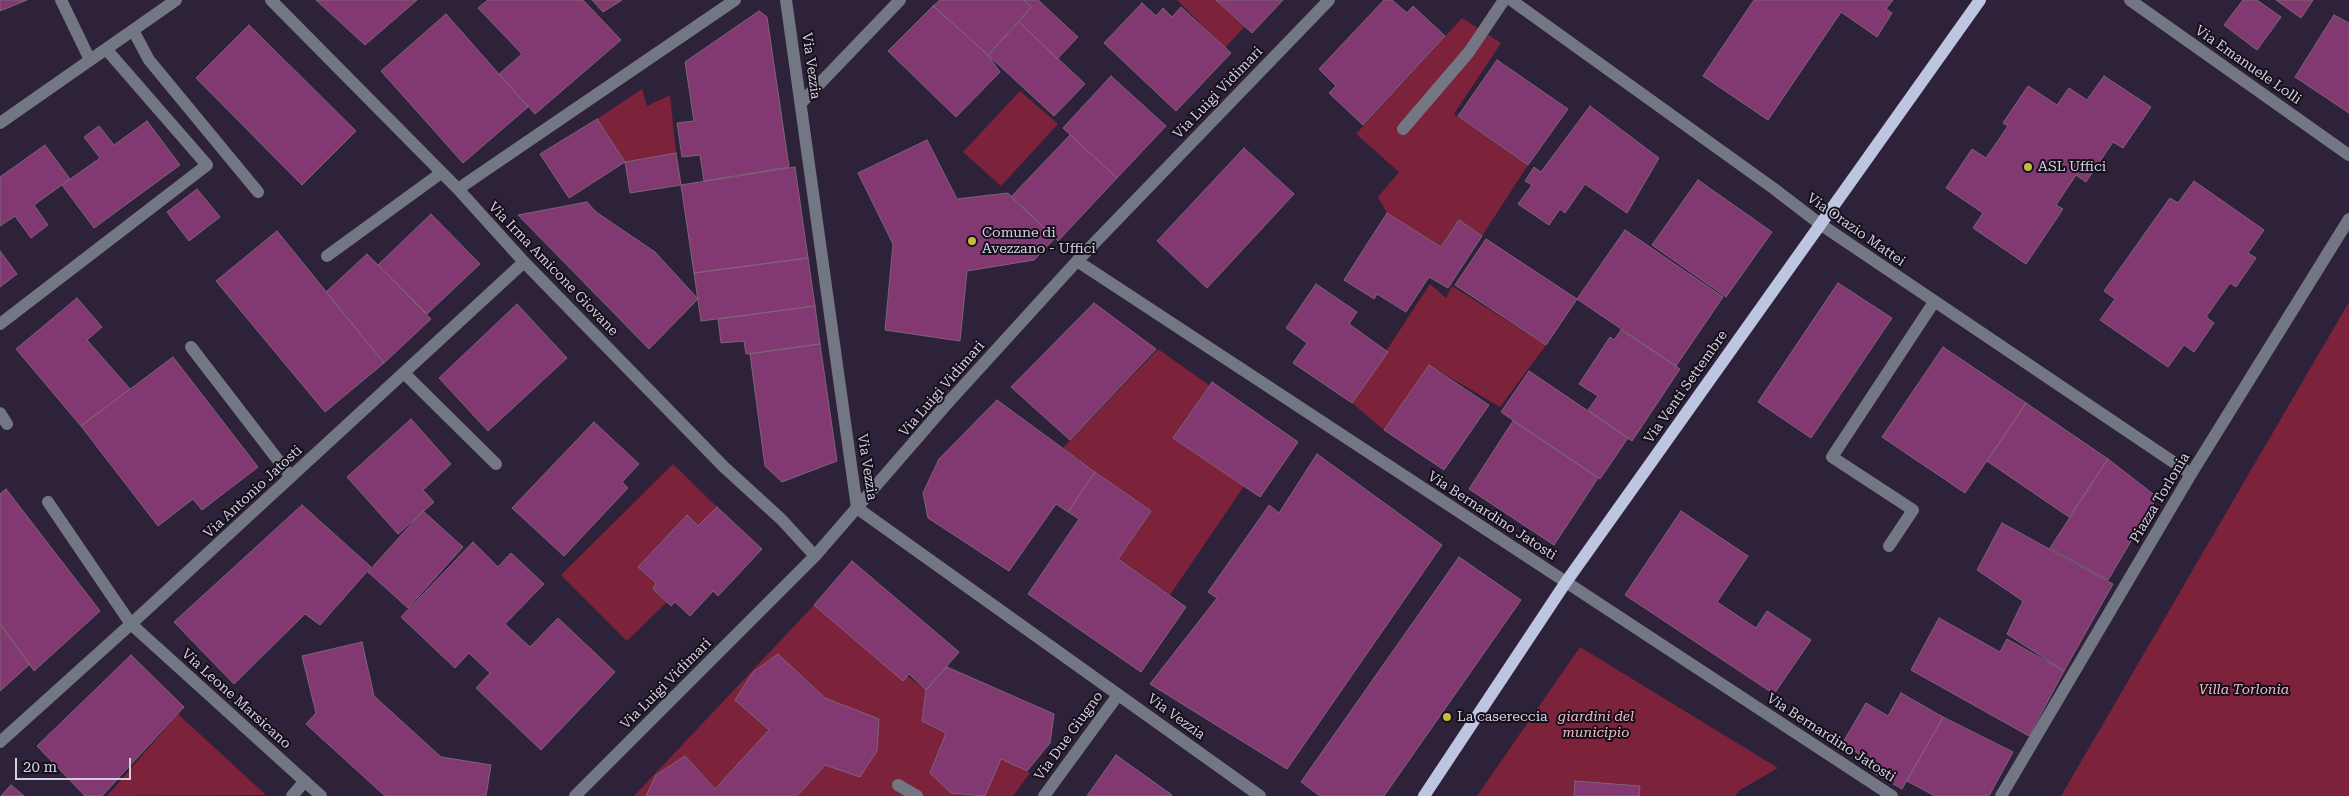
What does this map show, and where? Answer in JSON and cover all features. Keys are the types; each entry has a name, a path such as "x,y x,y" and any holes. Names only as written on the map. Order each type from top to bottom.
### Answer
{"main road":[{"name":"Via Venti Settembre","path":"1424,796 1566,582 1980,0"}],"street":[{"path":"61,0 90,60"},
{"path":"0,122 176,0"},
{"name":"Via Irma Amicone Giovane","path":"271,0 458,189 524,262 724,467 780,519 815,556"},
{"path":"458,189 735,0"},
{"name":"Via Vezzia","path":"786,0 858,508 1260,796"},
{"path":"801,103 900,0"},
{"name":"Via Luigi Vidimari","path":"575,796 815,556 1076,261 1329,0"},
{"path":"1403,129 1469,52 1504,0"},
{"name":"Via Orazio Mattei","path":"1511,0 1765,182 1820,224 2191,474"},
{"name":"Via Emanuele Lolli","path":"2130,0 2349,156"},
{"path":"133,30 149,60 258,192"},
{"path":"0,324 207,165 106,49"},
{"path":"327,256 441,173"},
{"name":"Piazza Torlonia","path":"2001,796 2191,474 2349,219"},
{"name":"Via Bernardino Jatosti","path":"1076,261 1892,796"},
{"name":"Via Antonio Jatosti","path":"0,742 524,262"},
{"path":"1889,546 1913,510 1832,457 1934,302"},
{"path":"191,346 291,477"},
{"path":"404,373 496,464"},
{"path":"0,413 7,424"},
{"name":"Via Leone Marsicano","path":"48,502 131,624 321,796"},
{"name":"Via Due Giugno","path":"1044,796 1118,694"},
{"path":"292,796 305,781"},
{"path":"898,785 918,796"}],"green space":[{"path":"1177,0 1216,0 1245,26 1225,48"},
{"path":"1462,18 1501,43 1454,114 1528,165 1482,236 1459,220 1441,247 1387,213 1378,197 1399,172 1356,134"},
{"path":"642,89 647,106 670,95 676,153 625,162 597,119"},
{"path":"1020,91 1058,124 1001,186 963,152"},
{"path":"1430,284 1446,298 1452,286 1546,345 1500,407 1429,365 1384,430 1352,403"},
{"name":"Villa Torlonia","path":"2349,302 2349,796 2061,796"},
{"path":"1158,349 1209,385 1173,438 1244,486 1170,595 1118,559 1150,511 1063,448"},
{"path":"673,464 717,507 698,526 687,515 638,567 656,583 653,589 667,602 627,641 561,575"},
{"path":"814,605 926,690 922,720 946,733 930,773 951,793 980,796 634,796"},
{"name":"giardini del municipio","path":"1580,647 1778,768 1740,790 1735,796 1639,796 1640,786 1575,782 1574,796 1477,796"},
{"path":"178,714 266,795 107,796"},
{"path":"1001,759 1030,773 1013,796 985,796"}],"building":[{"path":"0,0 27,0 0,11"},
{"path":"316,0 417,0 365,45"},
{"path":"488,0 583,0 621,40 535,114 499,74 522,54 478,8"},
{"path":"592,0 622,0 603,12"},
{"path":"940,0 1024,0 1031,7 988,55 933,6"},
{"path":"1024,0 1038,0 1078,37 1057,59 1019,22 1031,7"},
{"path":"1216,0 1283,0 1252,33"},
{"path":"1384,0 1392,0 1407,13 1413,6 1445,36 1363,125 1329,93 1336,86 1319,69"},
{"path":"1754,0 1893,0 1886,9 1892,13 1877,37 1841,12 1768,120 1703,76"},
{"path":"2243,0 2257,0 2281,17 2257,50 2224,25"},
{"path":"2276,0 2313,0 2301,18"},
{"path":"1142,3 1156,16 1163,8 1172,17 1181,7 1231,53 1176,111 1104,43"},
{"path":"933,6 988,55 1000,72 956,117 888,51"},
{"path":"759,11 767,17 789,167 704,181 700,155 682,157 677,123 694,121 685,62"},
{"path":"446,14 528,107 463,163 381,71"},
{"path":"2334,15 2349,23 2349,113 2295,77"},
{"path":"1019,22 1085,84 1054,116 988,55"},
{"path":"249,25 356,131 302,185 196,78"},
{"path":"1497,60 1568,109 1528,165 1458,116"},
{"path":"1111,76 1166,126 1117,178 1063,128"},
{"name":"ASL Uffici","path":"2104,76 2151,107 2123,148 2113,142 2086,182 2076,175 2056,205 2063,209 2026,264 1973,228 1983,213 1946,188 1972,149 1986,158 2008,126 2003,123 2028,86 2057,105 2069,88 2087,100"},
{"path":"1590,106 1659,158 1627,213 1585,184 1565,213 1560,209 1549,225 1518,204 1532,185 1525,181 1534,167 1541,172"},
{"path":"597,119 625,162 569,198 540,154"},
{"path":"147,121 180,165 94,228 62,185 100,158 84,137 99,126 114,145"},
{"path":"1070,135 1117,178 1058,241 1011,197"},
{"name":"Comune di Avezzano - Uffici","path":"927,140 957,199 1008,193 1055,238 1034,260 967,271 960,341 885,330 893,244 858,173"},
{"path":"45,145 70,179 34,205 48,225 31,238 15,216 0,226 0,177"},
{"path":"1244,148 1294,194 1207,288 1157,241"},
{"path":"676,153 681,185 630,193 625,162"},
{"path":"795,167 808,258 694,273 681,185"},
{"path":"1698,180 1772,232 1726,297 1652,245"},
{"path":"2194,181 2264,230 2248,253 2256,258 2236,287 2230,283 2206,317 2214,323 2194,352 2184,345 2168,367 2100,320 2115,299 2104,291 2170,198 2178,203"},
{"path":"197,189 220,217 189,241 167,212"},
{"path":"587,202 596,212 655,252 698,299 649,349 518,215"},
{"path":"1387,213 1441,247 1459,220 1482,236 1448,288 1429,277 1406,312 1377,294 1374,299 1344,280"},
{"path":"431,214 480,264 427,314 378,265"},
{"path":"1625,230 1723,297 1676,366 1577,299"},
{"path":"277,231 384,363 325,412 216,281"},
{"path":"1486,239 1577,299 1546,345 1455,285"},
{"path":"0,251 17,274 0,287"},
{"path":"367,254 431,319 384,363 326,292"},
{"path":"808,258 815,306 701,321 694,273"},
{"path":"1838,283 1892,318 1811,438 1758,402"},
{"path":"1316,284 1357,312 1349,324 1388,352 1352,403 1293,363 1307,343 1286,328"},
{"path":"77,298 102,327 87,340 130,389 81,426 16,349"},
{"path":"1094,303 1156,349 1070,440 1011,387"},
{"path":"517,304 567,358 488,431 439,378"},
{"path":"815,306 820,344 746,354 744,341 721,343 718,319"},
{"path":"1621,330 1680,369 1632,441 1588,410 1598,396 1579,384 1610,337 1614,340"},
{"path":"820,344 837,461 782,482 765,466 750,354"},
{"path":"1943,347 2026,403 1965,493 1882,437"},
{"path":"173,357 258,467 202,510 193,499 158,526 81,426"},
{"path":"1429,365 1489,405 1444,470 1384,430"},
{"path":"1529,371 1628,438 1600,479 1501,412"},
{"path":"1212,382 1298,442 1260,497 1173,438"},
{"path":"997,400 1095,472 1068,512 1056,504 1009,571 928,518 923,493 939,459"},
{"path":"2026,403 2108,459 2069,517 1987,461"},
{"path":"411,419 451,464 423,490 434,502 398,534 347,477"},
{"path":"1513,421 1598,478 1554,545 1469,489"},
{"path":"594,422 639,464 622,482 628,488 564,556 512,508"},
{"path":"1317,454 1442,545 1287,769 1150,684 1217,598 1208,592 1269,505 1279,513"},
{"path":"2108,459 2157,497 2108,580 2050,548"},
{"path":"1095,472 1151,511 1118,559 1186,607 1141,672 1028,594 1079,519 1068,512"},
{"path":"6,489 100,611 34,671 0,624 0,494"},
{"path":"302,505 371,567 320,625 305,614 234,684 174,622"},
{"path":"717,507 762,549 718,596 713,591 690,616 675,602 671,606 653,589 656,583 638,567 687,515 698,526"},
{"path":"423,511 463,547 408,608 368,572"},
{"path":"1681,511 1748,556 1717,602 1756,628 1767,611 1811,640 1774,694 1625,595"},
{"path":"2002,523 2113,584 2064,671 2007,634 2023,601 1977,570"},
{"path":"473,542 498,567 511,553 544,584 505,624 530,647 558,618 615,672 541,750 476,688 490,673 469,653 455,668 401,617"},
{"path":"1459,557 1521,600 1384,796 1320,796 1301,782"},
{"path":"852,561 959,652 926,690 909,674 903,681 814,605"},
{"path":"1939,618 2000,652 2007,639 2064,671 2029,736 1911,670"},
{"path":"0,624 30,664 0,691"},
{"path":"362,642 374,696 441,757 491,765 486,796 385,796 306,724 316,713 302,656"},
{"path":"778,654 825,698 879,719 877,751 860,777 825,765 797,796 646,796 656,775 685,756 715,789 769,730 735,700 753,672"},
{"path":"131,655 184,707 102,796 85,796 37,746"},
{"path":"947,667 1054,714 1050,743 1027,771 1001,759 985,796 951,793 930,773 946,733 922,721 926,690"},
{"path":"1901,693 1943,717 1902,789 1872,772 1877,764 1842,744 1866,703 1888,716"},
{"path":"1943,717 2013,752 1989,796 1935,796 1907,781"},
{"path":"1116,755 1172,795 1087,796"},
{"path":"1575,781 1640,786 1639,796 1574,796"},
{"path":"11,785 24,796 1,796"}],"place":[{"name":"ASL Uffici","path":"2028,167"},
{"name":"Comune di Avezzano - Uffici","path":"972,241"},
{"name":"La casereccia","path":"1447,717"}]}
